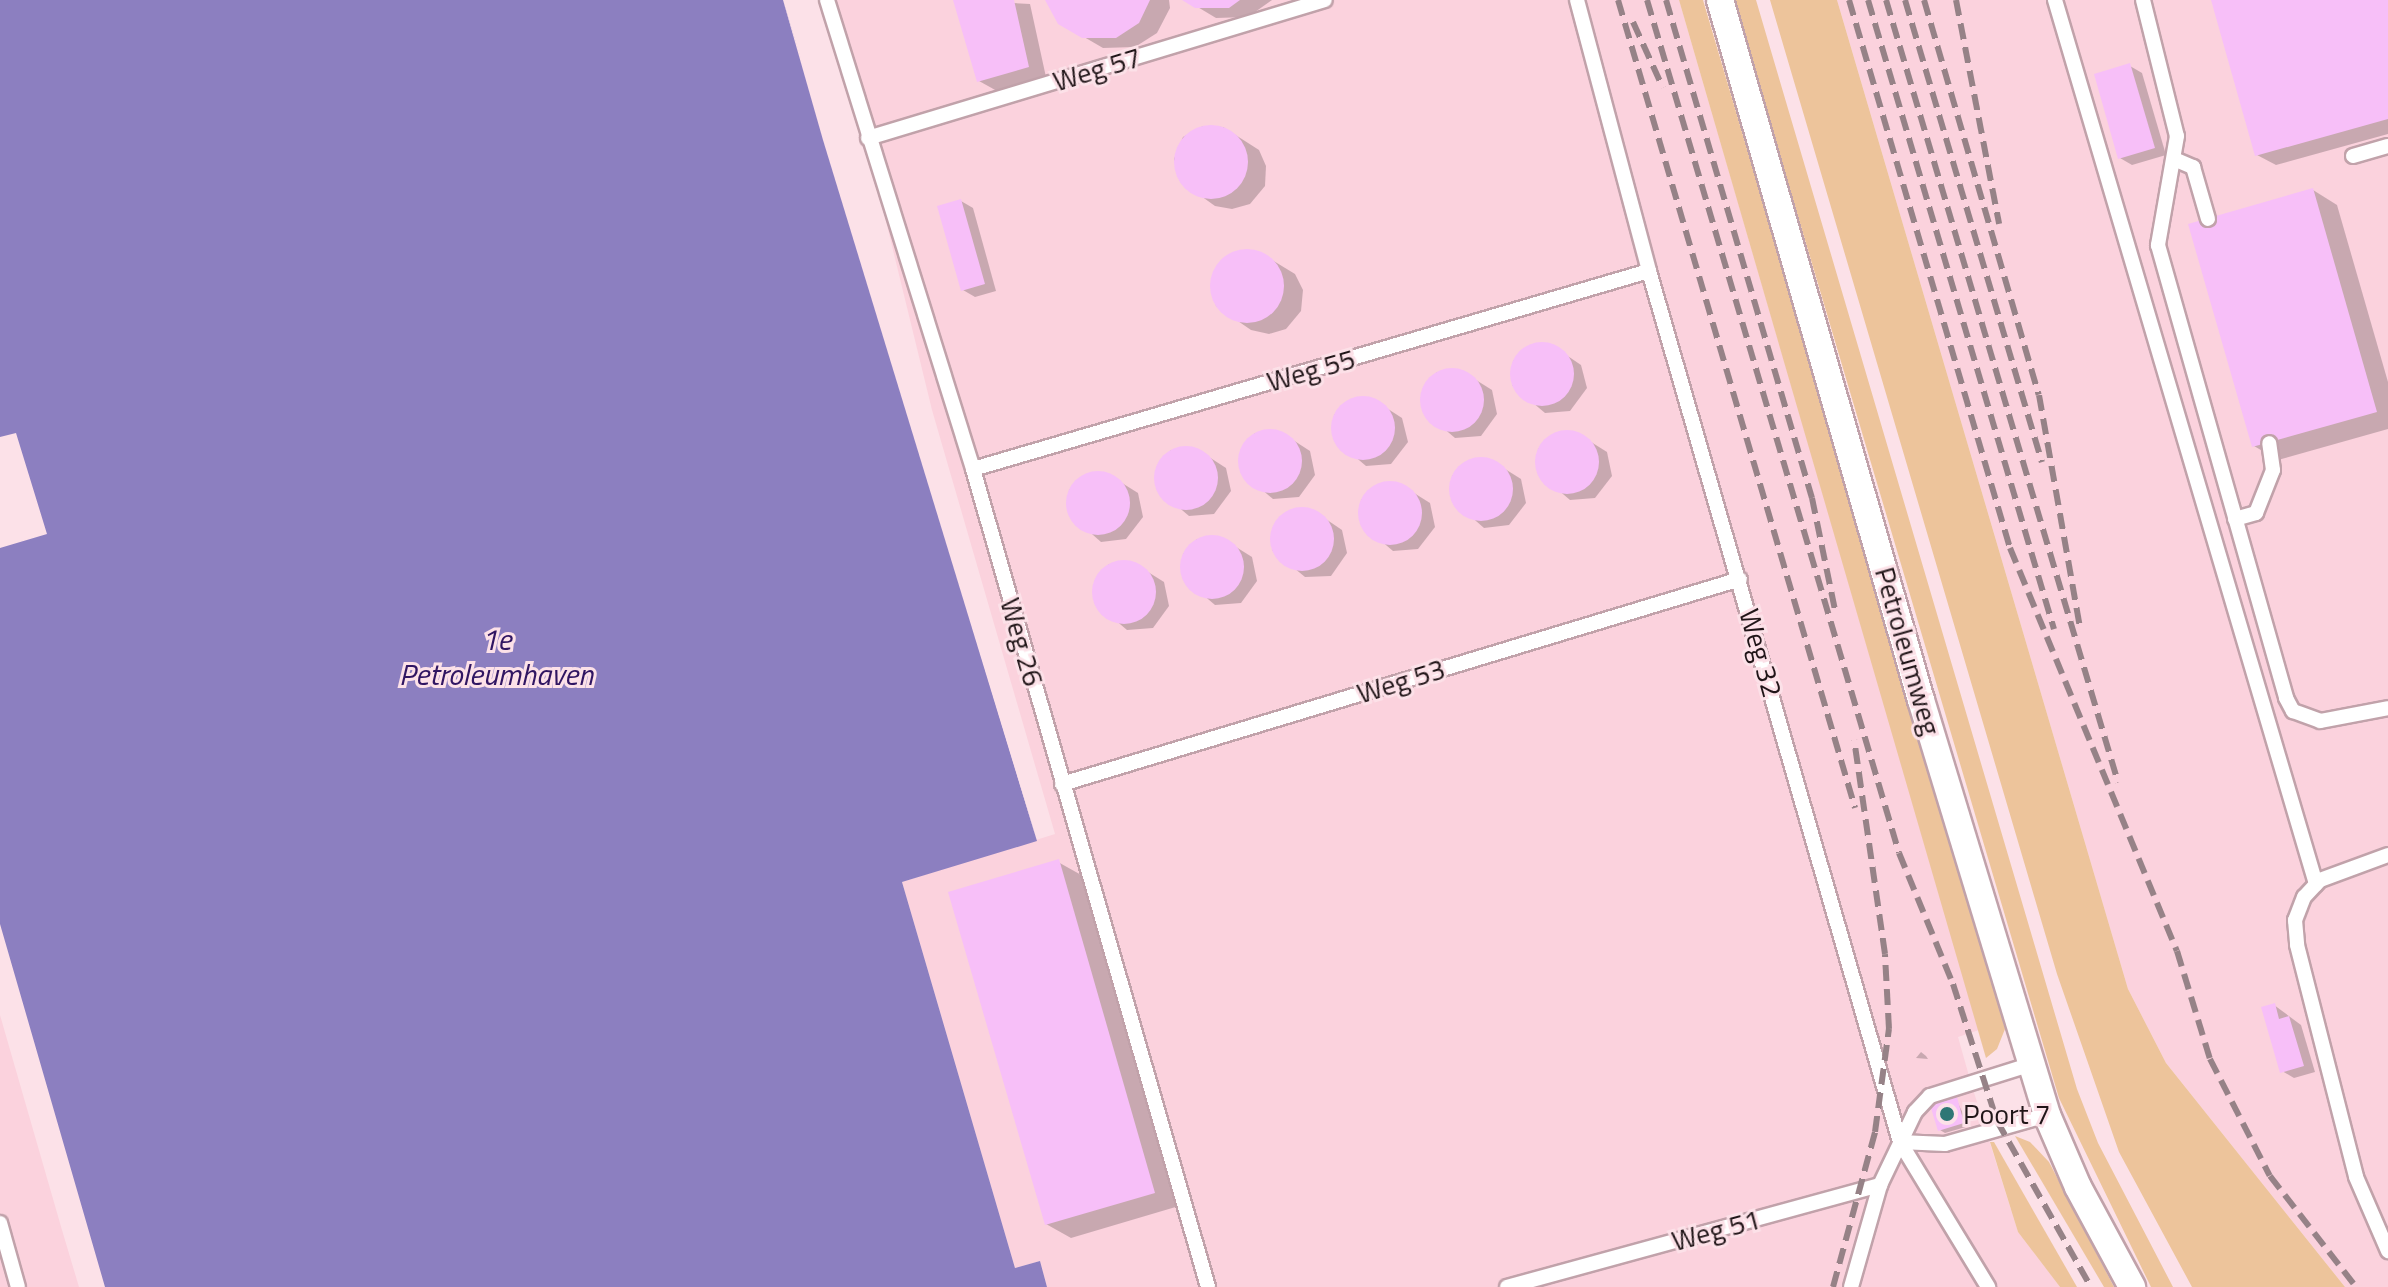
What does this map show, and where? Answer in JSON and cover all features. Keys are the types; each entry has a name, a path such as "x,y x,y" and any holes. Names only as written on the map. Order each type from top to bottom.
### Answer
{"street":[{"name":"Petroleumweg","path":"1720,0 1921,700 2047,1115 2078,1187 2132,1287"}],"lane":[{"name":"Weg 26","path":"827,0 973,469 1208,1287"},
{"name":"Weg 57","path":"868,138 1325,0"},
{"name":"Weg 32","path":"1577,0 1649,271 1900,1142 1988,1287"},
{"path":"2055,0 2316,884"},
{"path":"2143,0 2176,116 2174,159 2158,223 2158,245 2293,711 2304,719 2340,721 2388,708"},
{"path":"2353,156 2388,146"},
{"path":"2174,159 2193,167 2208,219"},
{"name":"Weg 55","path":"973,469 1649,271"},
{"path":"2235,519 2256,513 2273,470 2269,443"},
{"name":"Weg 53","path":"1062,784 1740,579"},
{"path":"2388,855 2344,868 2316,884 2295,920 2297,945 2359,1187 2388,1251"},
{"path":"1851,1287 1880,1185 1915,1112 1930,1096 2032,1064"},
{"path":"1900,1142 1945,1144 2047,1115"},
{"name":"Weg 51","path":"1511,1286 1880,1185"},
{"path":"0,1223 18,1287"}],"shaded area":[{"path":"832,0 1679,0 1979,1030 1958,1037 1971,1083 2018,1232 2060,1287 1047,1287 1040,1261 1015,1268 902,882 1055,834 932,410"},
{"path":"1679,0 1703,0 1983,949 2005,1029 1997,1049 1986,1058"},
{"path":"1734,0 1756,0 2077,1089 2098,1143 2173,1287 2151,1287 2059,1098"},
{"path":"1770,0 1837,0 2128,989 2166,1063 2345,1287 2192,1287 2119,1152 2057,974"},
{"path":"1837,0 2388,0 2388,1287 2345,1287 2166,1063 2128,989"},
{"path":"0,1015 62,1230 79,1287 0,1287"},
{"path":"2015,1136 2030,1142 2049,1162 2114,1287 2104,1287"},
{"path":"1990,1142 1994,1142 2077,1287 2060,1287 2018,1232"}],"water":[{"name":"1e Petroleumhaven","path":"0,0 783,0 1037,841 902,882 1015,1268 1040,1261 1047,1287 105,1287 0,924 0,548 47,534 16,433 0,437"}],"pier":[{"path":"783,0 913,415 1037,841 823,140"}],"building":[{"path":"953,0 1014,0 1029,67 977,82"},
{"path":"1045,0 1150,0 1139,23 1116,38 1082,38 1058,24"},
{"path":"1182,0 1240,0 1229,8 1195,8"},
{"path":"2211,0 2388,0 2388,119 2255,156"},
{"path":"2130,63 2155,148 2118,159 2094,74"},
{"path":"1204,125 1218,125 1232,131 1242,141 1248,162 1246,176 1232,193 1218,199 1204,199 1190,193 1180,183 1174,169 1174,155 1180,141 1190,131"},
{"path":"2313,188 2377,412 2252,447 2188,224"},
{"path":"961,199 985,284 961,291 937,206"},
{"path":"1240,249 1254,249 1268,255 1278,265 1284,286 1282,300 1268,317 1254,323 1240,323 1226,317 1216,307 1210,293 1210,279 1216,265 1226,255"},
{"path":"1536,342 1548,342 1565,351 1572,362 1572,386 1565,397 1548,406 1536,406 1524,401 1515,392 1510,380 1510,368 1515,356 1524,347"},
{"path":"1452,368 1464,370 1475,377 1482,388 1482,412 1475,423 1464,430 1452,432 1440,430 1429,423 1422,412 1420,400 1422,388 1429,377 1440,370"},
{"path":"1363,396 1375,398 1386,405 1393,416 1393,440 1386,451 1375,458 1363,460 1351,458 1340,451 1333,440 1331,428 1333,416 1340,405 1351,398"},
{"path":"1270,429 1282,431 1293,438 1300,449 1300,473 1293,484 1282,491 1270,493 1258,491 1247,484 1240,473 1238,461 1240,449 1247,438 1258,431"},
{"path":"1567,430 1579,432 1590,439 1597,450 1597,474 1590,485 1579,492 1567,494 1555,492 1544,485 1537,474 1535,462 1537,450 1544,439 1555,432"},
{"path":"1186,446 1198,448 1209,455 1216,466 1216,490 1209,501 1198,508 1186,510 1174,508 1163,501 1156,490 1154,478 1156,466 1163,455 1174,448"},
{"path":"1481,457 1493,459 1504,466 1511,477 1511,501 1504,512 1493,519 1481,521 1469,519 1458,512 1451,501 1449,489 1451,477 1458,466 1469,459"},
{"path":"1098,471 1110,473 1121,480 1128,491 1128,515 1121,526 1110,533 1098,535 1086,533 1075,526 1068,515 1066,503 1068,491 1075,480 1086,473"},
{"path":"1390,481 1402,483 1413,490 1420,501 1420,525 1413,536 1402,543 1390,545 1378,543 1367,536 1360,525 1358,513 1360,501 1367,490 1378,483"},
{"path":"1302,507 1314,509 1325,516 1332,527 1332,551 1325,562 1314,569 1302,571 1290,569 1279,562 1272,551 1270,539 1272,527 1279,516 1290,509"},
{"path":"1212,535 1224,537 1235,544 1242,555 1242,579 1235,590 1224,597 1212,599 1200,597 1189,590 1182,579 1180,567 1182,555 1189,544 1200,537"},
{"path":"1124,560 1136,562 1147,569 1154,580 1154,604 1147,615 1136,622 1124,624 1112,622 1101,615 1094,604 1092,592 1094,580 1101,569 1112,562"},
{"path":"1059,859 1155,1193 1045,1225 948,892"},
{"path":"2275,1003 2279,1019 2289,1016 2304,1066 2280,1073 2261,1007"},
{"name":"Poort 7","path":"1957,1097 1964,1123 1938,1131 1930,1105"}],"railway":[{"path":"1618,0 1855,808"},
{"path":"1647,0 1899,853 1953,984 1997,1121 2091,1287"},
{"path":"1666,0 1812,498 1835,610"},
{"path":"1849,0 2010,548 2177,951 2210,1059 2270,1176 2356,1287"},
{"path":"1868,0 2054,629"},
{"path":"1886,0 2118,782"},
{"path":"1905,0 2042,462"},
{"path":"1924,0 2039,395 2080,628"},
{"path":"1956,0 1999,224"},
{"path":"1633,22 1663,88"},
{"path":"1833,1287 1875,1132 1889,1029 1885,954 1854,740"}],"place":[{"name":"Poort 7","path":"1947,1114"}]}
